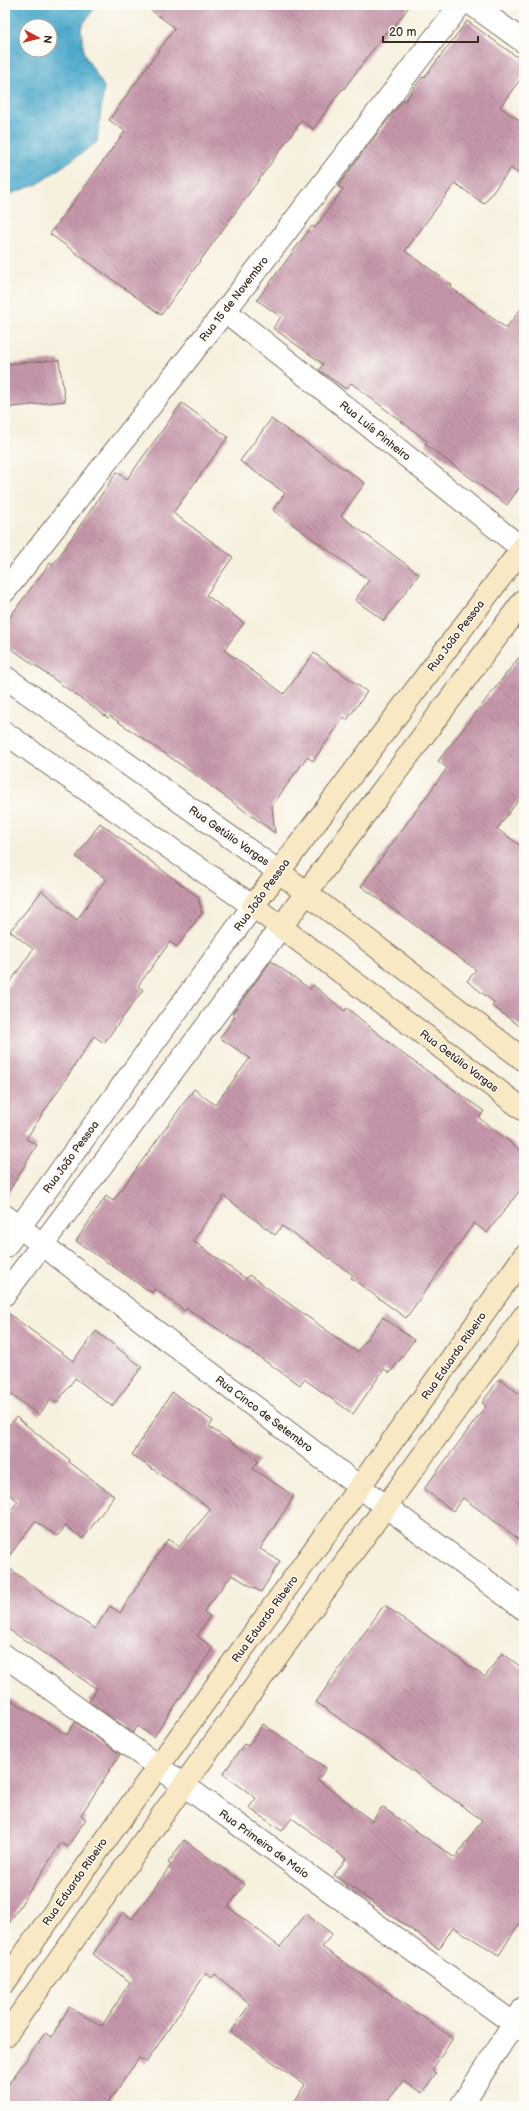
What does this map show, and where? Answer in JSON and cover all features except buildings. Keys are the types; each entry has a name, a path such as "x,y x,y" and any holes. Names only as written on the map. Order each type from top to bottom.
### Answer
{"street":[{"name":"Rua 15 de Novembro","path":"5,591 225,311 460,5"},
{"path":"473,5 524,42"},
{"name":"Rua Luís Pinheiro","path":"225,311 523,548"},
{"name":"Rua João Pessoa","path":"5,1248 12,1222 523,548"},
{"path":"5,1294 306,894 524,600"},
{"name":"Rua Getúlio Vargas","path":"5,677 278,872 524,1060"},
{"name":"Rua Getúlio Vargas","path":"5,733 253,906 524,1110"},
{"name":"Rua Cinco de Setembro","path":"12,1222 361,1488 524,1609"},
{"name":"Rua Eduardo Ribeiro","path":"5,1982 157,1766 361,1488 524,1256"},
{"path":"5,2036 183,1786 524,1316"},
{"name":"Rua Primeiro de Maio","path":"5,1656 183,1786 520,2020"},
{"path":"461,2106 520,2020"}],"water":[{"path":"5,5 97,5 81,27 84,54 104,87 97,142 38,184 5,196"}]}
